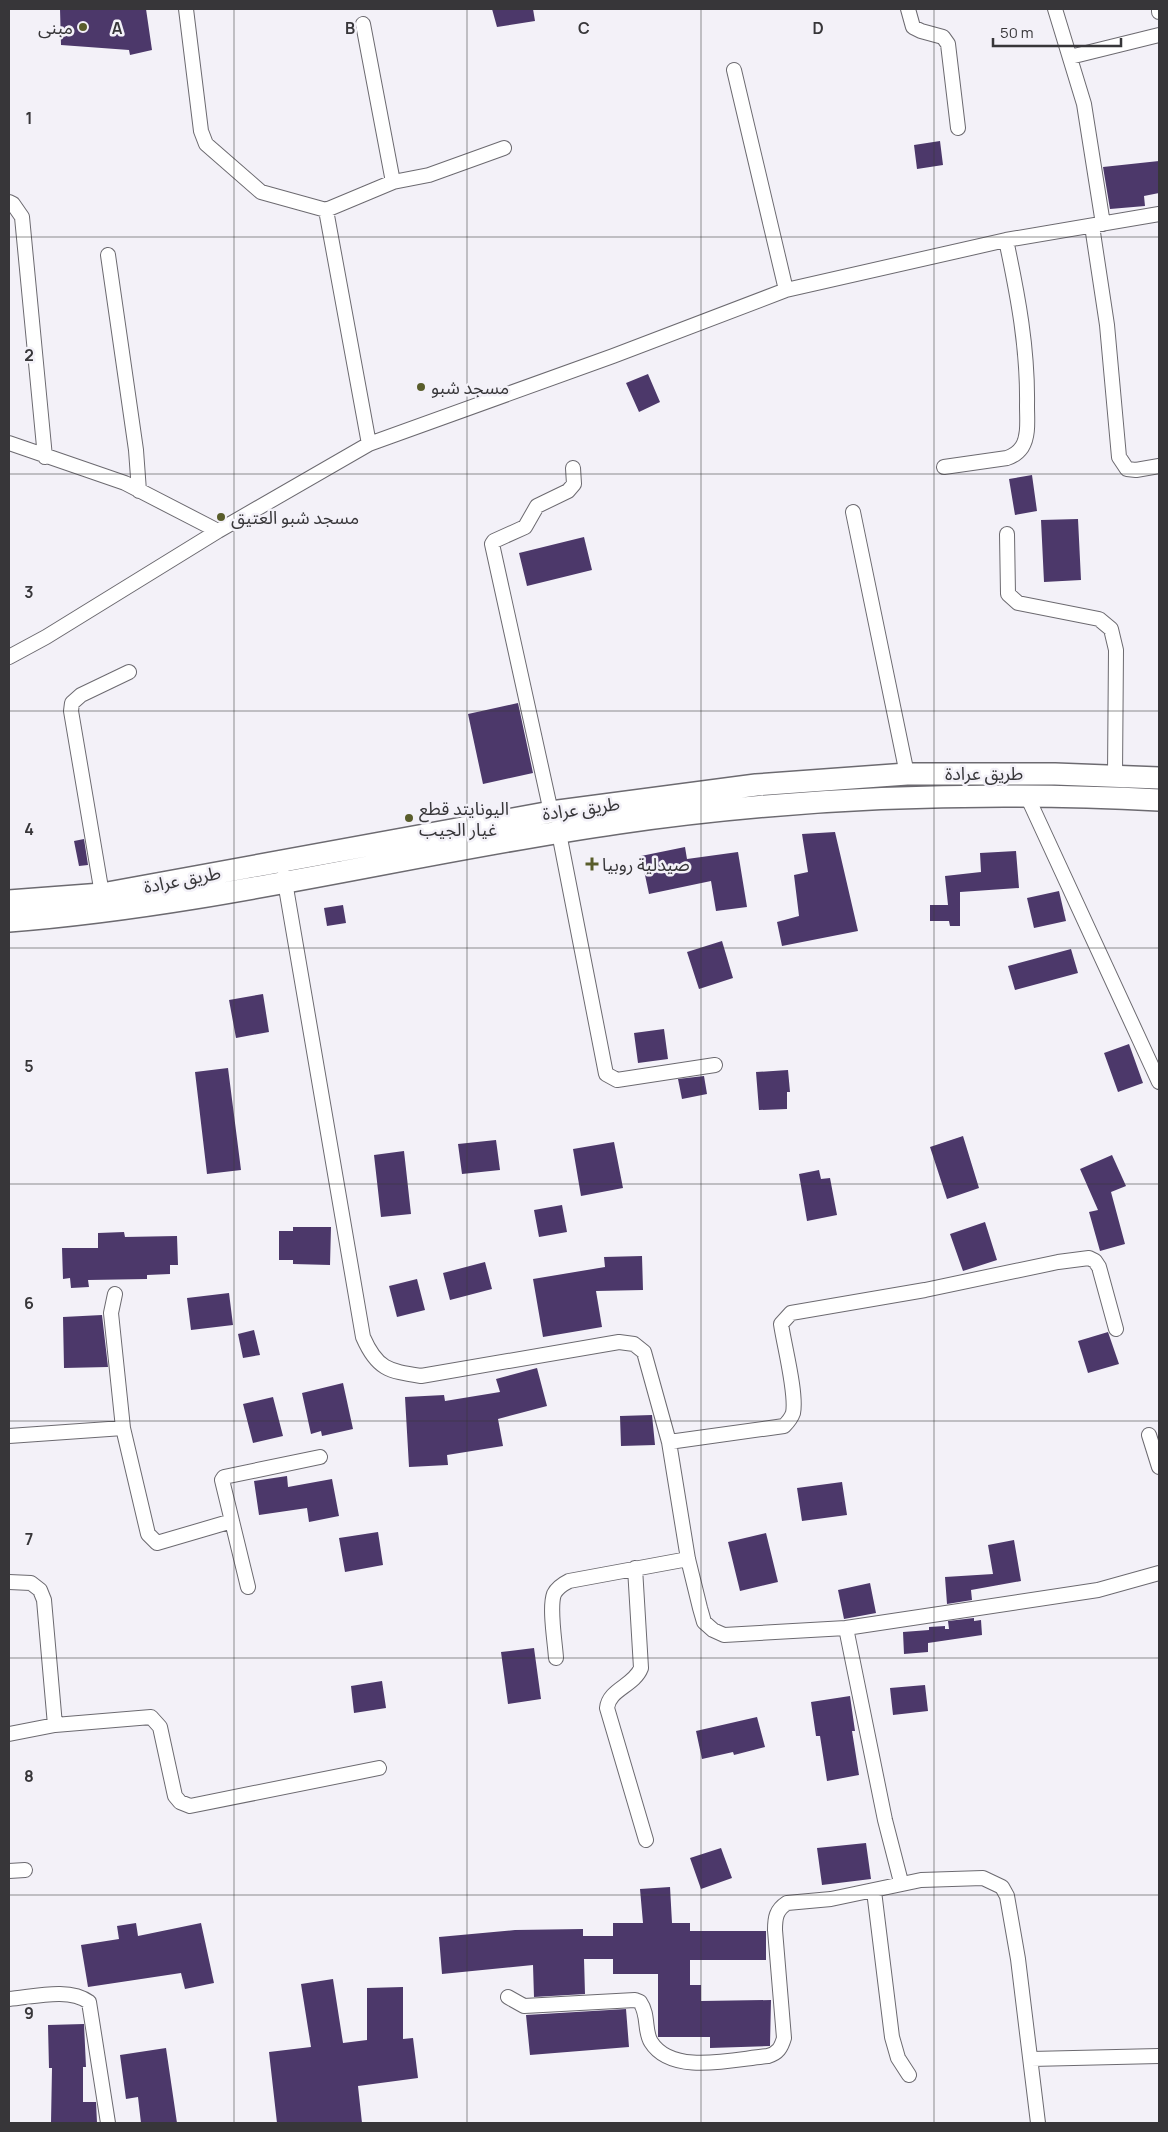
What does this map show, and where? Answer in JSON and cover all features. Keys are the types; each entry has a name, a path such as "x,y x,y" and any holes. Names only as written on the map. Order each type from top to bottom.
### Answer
{"main road":[{"name":"طريق عرادة","path":"9,900 102,894 551,812 756,785 907,774 1115,775 1159,778"},
{"name":"طريق عرادة","path":"9,921 106,912 286,883 618,823 765,806 908,797 1027,796 1159,800"}],"street":[{"path":"186,9 201,131 206,144 261,192 326,210 393,182 429,174 504,148"},
{"path":"908,9 913,26 921,31 943,37 948,44 958,128"},
{"path":"1055,9 1084,104 1098,225 1119,457 1127,469 1136,470 1159,466"},
{"path":"363,24 393,182"},
{"path":"1070,58 1159,35"},
{"path":"734,70 786,290"},
{"path":"9,202 13,204 22,217 45,457"},
{"path":"326,210 370,444"},
{"path":"9,657 46,637 218,531 370,444 613,356 786,290 1006,240 1159,214"},
{"path":"944,467 1007,458 1015,455 1023,446 1027,434 1028,379 1025,338 1006,240"},
{"path":"108,255 136,450 139,490"},
{"path":"9,443 125,483 218,531"},
{"path":"551,812 492,544 494,541 525,528 537,506 568,491 574,484 573,468"},
{"path":"853,512 907,774"},
{"path":"1007,534 1008,594 1018,603 1099,619 1111,629 1116,650 1115,775"},
{"path":"102,894 71,711 72,703 80,695 129,672"},
{"path":"1027,796 1159,1082"},
{"path":"559,834 606,1074 617,1080 715,1065"},
{"path":"281,860 363,1337 372,1357 393,1372 422,1376 619,1342 634,1344 644,1352 669,1442 688,1559 704,1622 712,1630 724,1634 846,1628 1098,1590 1159,1573"},
{"path":"669,1442 784,1426 790,1420 793,1412 793,1396 781,1324 791,1313 925,1290 1058,1262 1088,1258 1096,1261 1099,1267 1116,1329"},
{"path":"115,1294 111,1313 123,1428 148,1534 157,1543 232,1521"},
{"path":"9,1436 123,1428"},
{"path":"1149,1435 1159,1467"},
{"path":"248,1587 222,1480 224,1476 320,1457"},
{"path":"556,1658 554,1592 569,1580 688,1559"},
{"path":"635,1568 641,1668 638,1676 611,1696 607,1708 646,1840"},
{"path":"9,1582 31,1582 40,1590 44,1600 55,1725"},
{"path":"846,1628 885,1820 901,1882"},
{"path":"9,1734 55,1725 151,1717 156,1720 160,1727 175,1796 180,1802 190,1806 379,1768"},
{"path":"9,1870 25,1870"},
{"path":"508,1997 524,2006 635,2000 640,2002 647,2014 649,2040 665,2057 678,2062 692,2063 768,2056 775,2054 781,2048 784,2038 775,1930 777,1912 787,1903 831,1899 901,1882 984,1878 1002,1887 1007,1896 1032,2059 1038,2123"},
{"path":"874,1890 892,2037 898,2058 909,2075"},
{"path":"9,1999 69,1994 82,1996 89,2002 108,2123"},
{"path":"1032,2059 1159,2056"}],"building":[{"path":"60,9 146,9 152,50 130,55 129,50 61,45"},
{"path":"492,9 533,9 535,21 497,27"},
{"path":"940,141 943,165 917,169 914,145"},
{"path":"1159,161 1159,193 1144,196 1145,206 1110,209 1103,167"},
{"path":"648,374 660,402 639,412 626,383"},
{"path":"1032,475 1037,511 1015,515 1009,479"},
{"path":"1078,519 1081,580 1044,582 1041,520"},
{"path":"584,537 592,570 527,586 519,553"},
{"path":"518,703 533,773 483,784 468,714"},
{"path":"835,832 858,931 782,946 777,922 799,916 794,875 808,872 802,834"},
{"path":"84,839 88,865 79,866 74,841"},
{"path":"685,847 687,859 738,852 747,907 716,911 711,881 649,894 641,856"},
{"path":"1016,851 1019,888 960,892 960,926 950,926 949,921 930,921 930,905 948,905 945,876 981,872 980,853"},
{"path":"1059,891 1066,921 1034,928 1027,898"},
{"path":"343,905 346,923 327,926 324,908"},
{"path":"722,941 733,978 699,989 687,952"},
{"path":"1071,949 1078,973 1015,990 1008,966"},
{"path":"263,994 269,1032 236,1038 229,1000"},
{"path":"664,1029 668,1059 638,1063 634,1033"},
{"path":"1129,1044 1143,1083 1118,1092 1104,1053"},
{"path":"228,1068 241,1170 207,1174 195,1072"},
{"path":"788,1070 790,1092 787,1092 787,1109 759,1110 756,1072"},
{"path":"704,1076 707,1094 682,1099 678,1079"},
{"path":"963,1136 979,1188 947,1199 930,1147"},
{"path":"496,1140 500,1170 462,1174 458,1144"},
{"path":"614,1142 623,1188 581,1196 573,1149"},
{"path":"404,1151 411,1214 381,1217 374,1155"},
{"path":"1112,1155 1126,1186 1111,1192 1125,1244 1100,1251 1089,1212 1098,1210 1080,1169"},
{"path":"819,1170 821,1179 830,1178 837,1215 807,1221 799,1174"},
{"path":"562,1205 567,1232 539,1237 534,1210"},
{"path":"985,1222 997,1260 963,1271 950,1234"},
{"path":"293,1227 331,1227 330,1265 293,1264 293,1260 279,1260 279,1231 293,1231"},
{"path":"124,1232 125,1237 177,1236 178,1265 170,1265 170,1274 147,1275 147,1279 88,1280 89,1287 71,1288 70,1278 63,1279 62,1248 98,1248 98,1233"},
{"path":"642,1256 643,1290 596,1291 602,1327 543,1337 533,1279 605,1267 604,1257"},
{"path":"485,1262 492,1289 450,1300 443,1273"},
{"path":"417,1279 425,1310 397,1317 389,1286"},
{"path":"229,1293 233,1325 191,1330 187,1298"},
{"path":"102,1315 108,1367 64,1368 63,1317"},
{"path":"254,1330 260,1355 243,1358 238,1334"},
{"path":"1108,1332 1119,1364 1088,1373 1078,1341"},
{"path":"537,1368 547,1406 498,1419 503,1446 447,1455 448,1465 409,1467 405,1397 444,1395 445,1401 500,1392 496,1379"},
{"path":"343,1383 353,1429 322,1436 321,1431 311,1434 302,1393"},
{"path":"273,1397 283,1436 253,1443 243,1404"},
{"path":"652,1415 655,1445 621,1446 620,1416"},
{"path":"287,1476 288,1487 332,1479 339,1516 309,1522 307,1508 259,1515 254,1481"},
{"path":"842,1482 847,1515 802,1521 797,1488"},
{"path":"378,1532 383,1565 345,1572 339,1538"},
{"path":"766,1533 778,1582 740,1591 728,1542"},
{"path":"1014,1540 1021,1581 971,1590 972,1600 947,1604 945,1577 993,1574 988,1545"},
{"path":"870,1583 876,1613 844,1619 838,1590"},
{"path":"974,1618 974,1621 981,1620 982,1635 928,1643 928,1652 904,1654 903,1632 929,1630 929,1627 945,1626 945,1629 949,1629 948,1621"},
{"path":"534,1648 541,1699 508,1704 501,1652"},
{"path":"382,1681 386,1708 354,1713 351,1686"},
{"path":"925,1685 928,1711 893,1715 890,1688"},
{"path":"850,1696 855,1731 852,1731 859,1775 827,1781 820,1736 816,1736 811,1702"},
{"path":"757,1717 765,1747 734,1755 733,1752 702,1759 696,1731"},
{"path":"866,1843 871,1879 822,1885 817,1848"},
{"path":"721,1848 732,1878 701,1889 690,1858"},
{"path":"670,1887 672,1923 690,1923 690,1931 766,1931 766,1960 690,1960 690,1985 701,1985 701,2001 771,2000 770,2046 710,2048 710,2037 658,2037 658,1974 613,1974 613,1959 584,1959 585,1994 534,1997 533,1965 442,1974 439,1937 515,1930 583,1929 583,1936 613,1936 613,1923 643,1923 640,1889"},
{"path":"136,1923 138,1936 201,1923 214,1983 185,1989 181,1973 88,1987 81,1945 119,1939 117,1926"},
{"path":"333,1979 343,2043 367,2040 367,1988 403,1987 403,2039 413,2038 418,2078 358,2086 362,2123 277,2123 269,2052 311,2047 301,1984"},
{"path":"626,2009 629,2047 530,2055 526,2015"},
{"path":"84,2024 86,2067 83,2067 83,2102 96,2102 97,2123 51,2123 52,2068 49,2068 48,2025"},
{"path":"166,2048 177,2123 141,2123 138,2097 126,2099 120,2055"}],"place":[{"name":"مبنى","path":"83,27"},
{"name":"مسجد شبو","path":"421,387"},
{"name":"مسجد شبو العتيق","path":"221,517"},
{"name":"اليونايتد قطع غيار الجيب","path":"409,818"},
{"name":"صيدلية روبيا","path":"592,864"}]}
